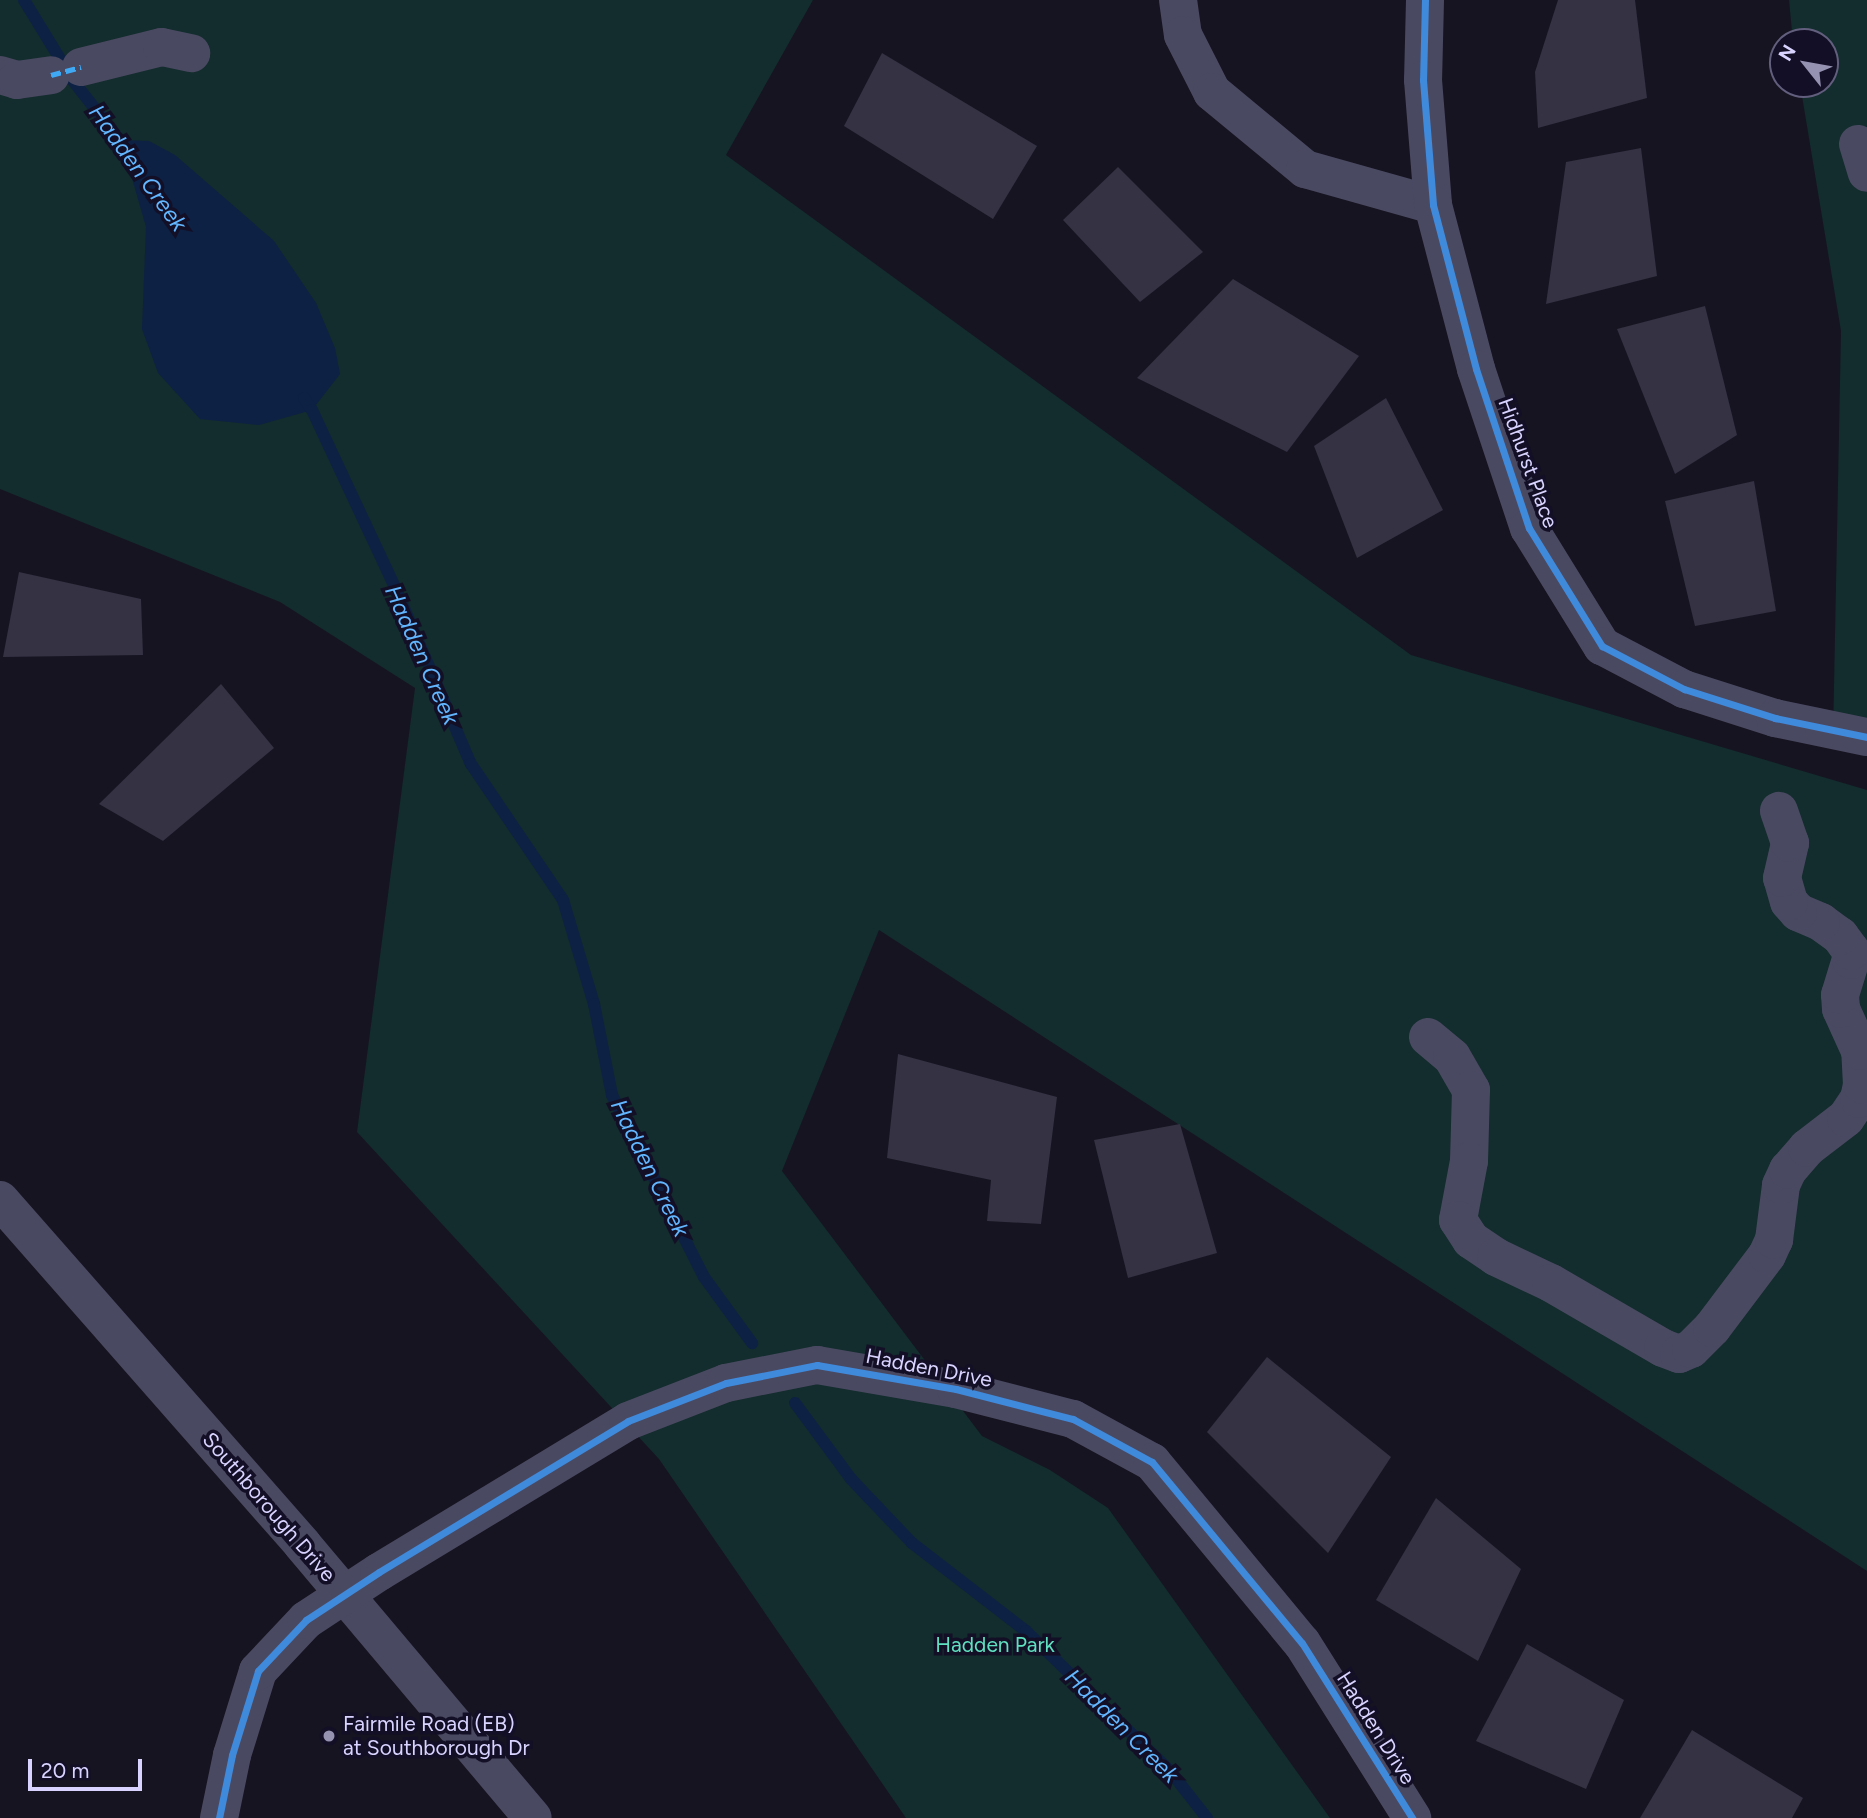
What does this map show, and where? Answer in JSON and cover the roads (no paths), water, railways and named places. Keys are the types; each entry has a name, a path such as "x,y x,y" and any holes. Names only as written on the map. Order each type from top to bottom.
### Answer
{"street":[{"path":"1178,0 1182,35 1212,92 1305,169 1433,205"},
{"name":"Hidhurst Place","path":"1425,0 1423,80 1433,205 1476,369 1529,528 1602,646 1684,689 1775,718 1867,737"},
{"path":"0,75 17,79 66,71 162,47 191,53"},
{"path":"1428,1037 1452,1057 1471,1090 1469,1161 1458,1220 1471,1240 1507,1263 1551,1283 1663,1348 1679,1354 1691,1349 1712,1328 1767,1255 1774,1240 1781,1185 1788,1170 1807,1148 1846,1118 1859,1099 1862,1085 1860,1051 1841,1009 1840,995 1851,960 1851,951 1840,936 1821,922 1798,912 1789,902 1782,878 1790,843 1779,811"},
{"name":"Southborough Drive","path":"0,1200 343,1594 533,1818"},
{"name":"Hadden Drive","path":"219,1818 232,1755 258,1671 306,1620 343,1594 628,1421 726,1383 817,1364 956,1389 1073,1419 1152,1462 1302,1643 1412,1818"}],"water":[{"path":"121,140 149,141 175,155 274,241 316,303 335,348 340,374 312,410 259,425 200,419 158,373 142,329 146,227"}],"waterway":[{"name":"Hadden Creek","path":"24,0 74,82 129,152"},
{"name":"Hadden Creek","path":"304,398 398,594 471,764 563,900 594,1004 612,1095 704,1277 752,1343"},
{"name":"Hadden Creek","path":"795,1403 851,1479 912,1543 1026,1631 1170,1771 1207,1818"}],"place":[{"name":"Fairmile Road (EB) at Southborough Dr","path":"329,1736"}],"park label":[{"name":"Hadden Park","path":"995,1645"}]}
